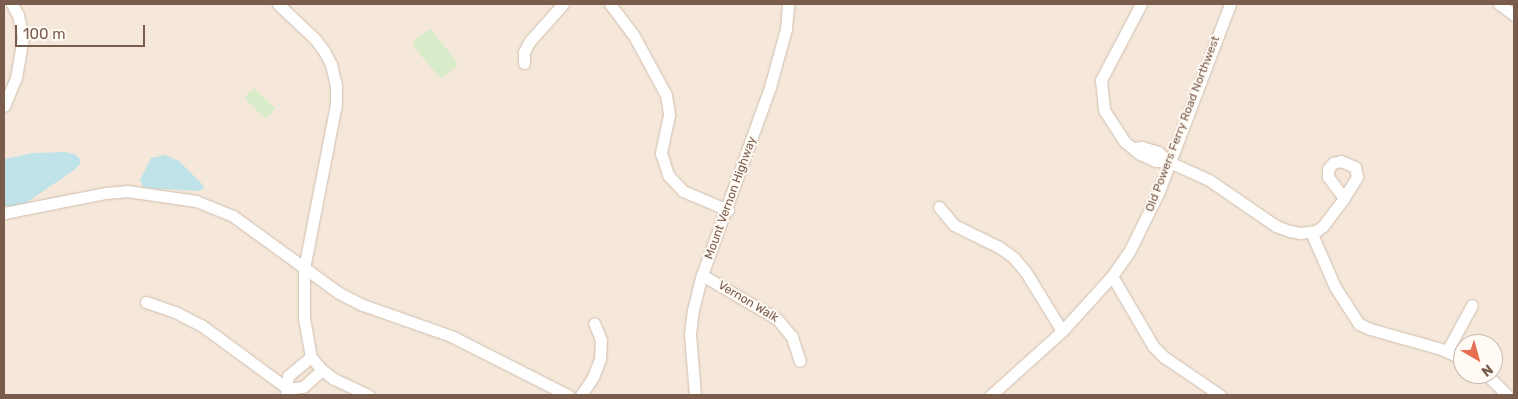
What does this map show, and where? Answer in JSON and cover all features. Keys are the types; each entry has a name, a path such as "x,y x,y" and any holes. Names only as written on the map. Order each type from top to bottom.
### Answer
{"street":[{"path":"4,106 16,78 22,45 22,24 12,4"},
{"path":"278,4 315,38 331,64 336,85 336,104 304,269 304,318 311,357 322,370 369,395"},
{"path":"524,63 524,52 529,42 563,4"},
{"path":"610,4 633,34 666,95 669,115 661,154 668,175 684,191 728,210"},
{"name":"Mount Vernon Highway","path":"695,395 690,334 693,310 702,276 728,210 775,72 786,29 788,4"},
{"path":"1141,4 1102,80 1104,110 1125,142 1140,154 1156,161 1169,162 1209,180 1276,226 1300,233 1311,232 1323,226 1344,198"},
{"name":"Old Powers Ferry Road Northwest","path":"992,395 1062,331 1112,276 1146,221 1230,4"},
{"path":"1499,4 1514,15"},
{"path":"4,213 106,193 127,191 196,201 233,216 339,293 363,305 451,336 568,395"},
{"path":"939,207 954,225 999,247 1014,258 1025,271 1062,331"},
{"path":"1311,232 1335,287 1359,324 1453,354"},
{"name":"Vernon Walk","path":"702,276 777,319 792,337 800,361"},
{"path":"1112,276 1153,346 1164,357 1220,395"},
{"path":"146,302 175,312 201,325 287,392"},
{"path":"1447,351 1472,305"},
{"path":"580,395 593,377 600,359 601,340 594,323"},
{"path":"287,392 288,376 311,357"},
{"path":"287,392 302,387 322,370"},
{"path":"1496,384 1507,395"}],"shaded area":[{"path":"4,4 1514,4 1514,395 4,395"}],"green space":[{"path":"429,29 457,62 457,66 443,77 439,77 414,47 413,42"},
{"path":"254,88 276,109 266,119 244,98"}],"water":[{"path":"65,152 75,154 80,159 80,164 74,170 26,203 12,207 4,205 4,159 33,153"},
{"path":"165,155 179,161 203,185 204,189 197,191 146,188 142,185 140,180 151,158"}]}
